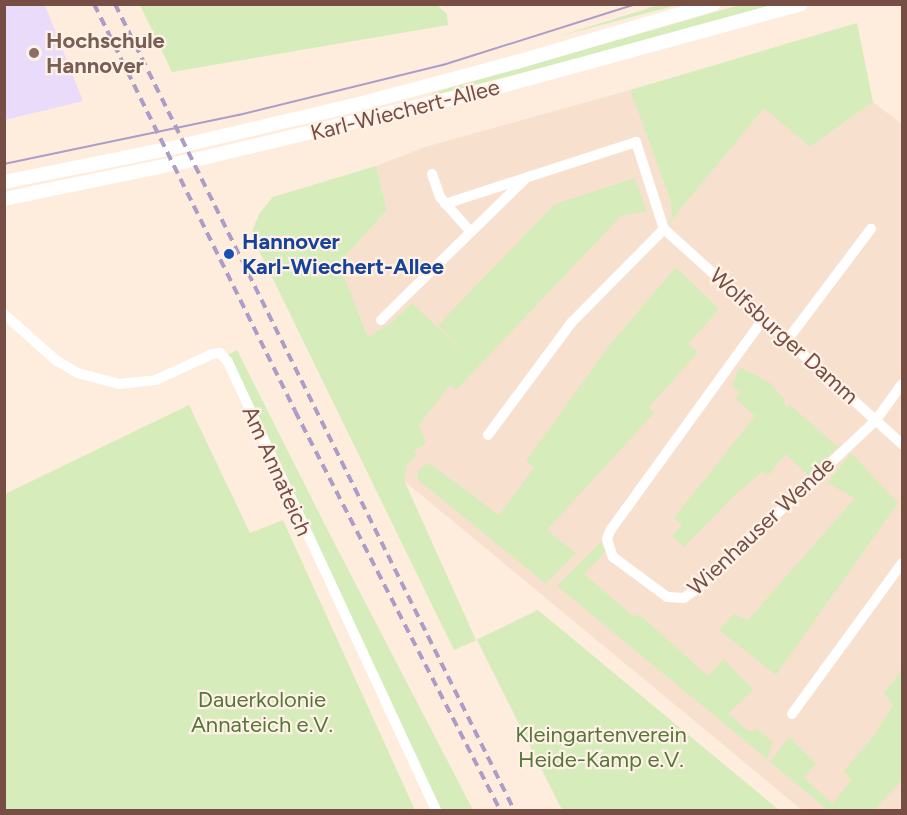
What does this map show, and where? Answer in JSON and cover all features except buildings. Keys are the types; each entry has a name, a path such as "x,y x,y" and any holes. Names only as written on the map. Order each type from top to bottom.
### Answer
{"main road":[{"name":"Karl-Wiechert-Allee","path":"4,182 109,162 243,132 517,62 714,4"},
{"name":"Karl-Wiechert-Allee","path":"4,200 247,147 491,89 801,4"}],"street":[{"path":"445,204 636,142 664,229 572,322 488,435"},
{"path":"432,174 445,204 470,231"},
{"path":"381,320 528,177"},
{"name":"Wolfsburger Damm","path":"664,229 903,444"},
{"path":"788,339 871,229"},
{"name":"Am Annateich","path":"4,314 57,361 78,373 108,382 119,384 156,380 212,354 220,353 228,362 436,810"},
{"name":"Wienhauser Wende","path":"764,318 610,529 607,539 608,549 620,564 667,597 684,598 692,594 876,420 903,384"},
{"path":"792,714 903,563"}],"shaded area":[{"name":"Hochschule Hannover","path":"5,4 45,5 83,101 5,120"},
{"path":"630,90 670,199 672,216 667,225 764,107 810,147 873,102 902,124 902,810 802,810 403,480 408,463 392,404 412,303 392,322 368,337 339,263 387,210 376,166 425,147"}],"green space":[{"path":"140,5 437,5 447,14 448,25 172,72"},
{"path":"657,5 677,5 556,37 640,11"},
{"path":"740,5 781,5 433,96 432,93"},
{"path":"857,23 873,102 810,147 764,108 664,229 672,216 670,199 630,90"},
{"name":"Kleingartenverein Heide-Kamp e.V.","path":"376,166 387,210 339,263 368,337 392,322 412,303 459,348 438,325 555,204 635,178 647,211 621,216 456,390 450,385 419,425 426,444 414,451 416,456 408,463 404,480 476,640 538,610 779,810 562,810 477,640 454,650 251,234 259,214 273,197"},
{"path":"676,267 719,309 688,344 698,352 649,407 654,413 547,530 576,553 546,584 417,479 419,469 429,463 499,515 534,468 526,461 608,347"},
{"path":"237,350 473,810 441,810 227,355"},
{"path":"740,367 769,382 785,400 784,405 787,407 790,405 838,447 808,475 786,454 768,475 762,472 734,496 684,547 672,536 682,525 674,518 755,416 736,399 740,393 732,385"},
{"name":"Dauerkolonie Annateich e.V.","path":"189,405 250,533 283,520 415,810 5,810 5,494"},
{"path":"851,453 898,503 776,675 719,630 734,614 748,620 855,498 827,483"},
{"path":"601,542 605,552 584,574 633,616 640,615 708,676 724,659 753,690 728,714 750,732 757,729 773,742 767,759 557,586"},
{"path":"902,670 902,780 874,810 828,810 770,762 789,737 816,763 804,778 833,804 851,780 844,771 875,734 893,705 884,693"}],"tram line":[{"path":"4,164 239,115 443,65 637,4"}],"railway":[{"path":"94,4 295,411 500,810"},
{"path":"115,4 514,810"}],"place":[{"name":"Hochschule Hannover","path":"34,53"},
{"name":"Hannover Karl-Wiechert-Allee","path":"229,254"}]}
